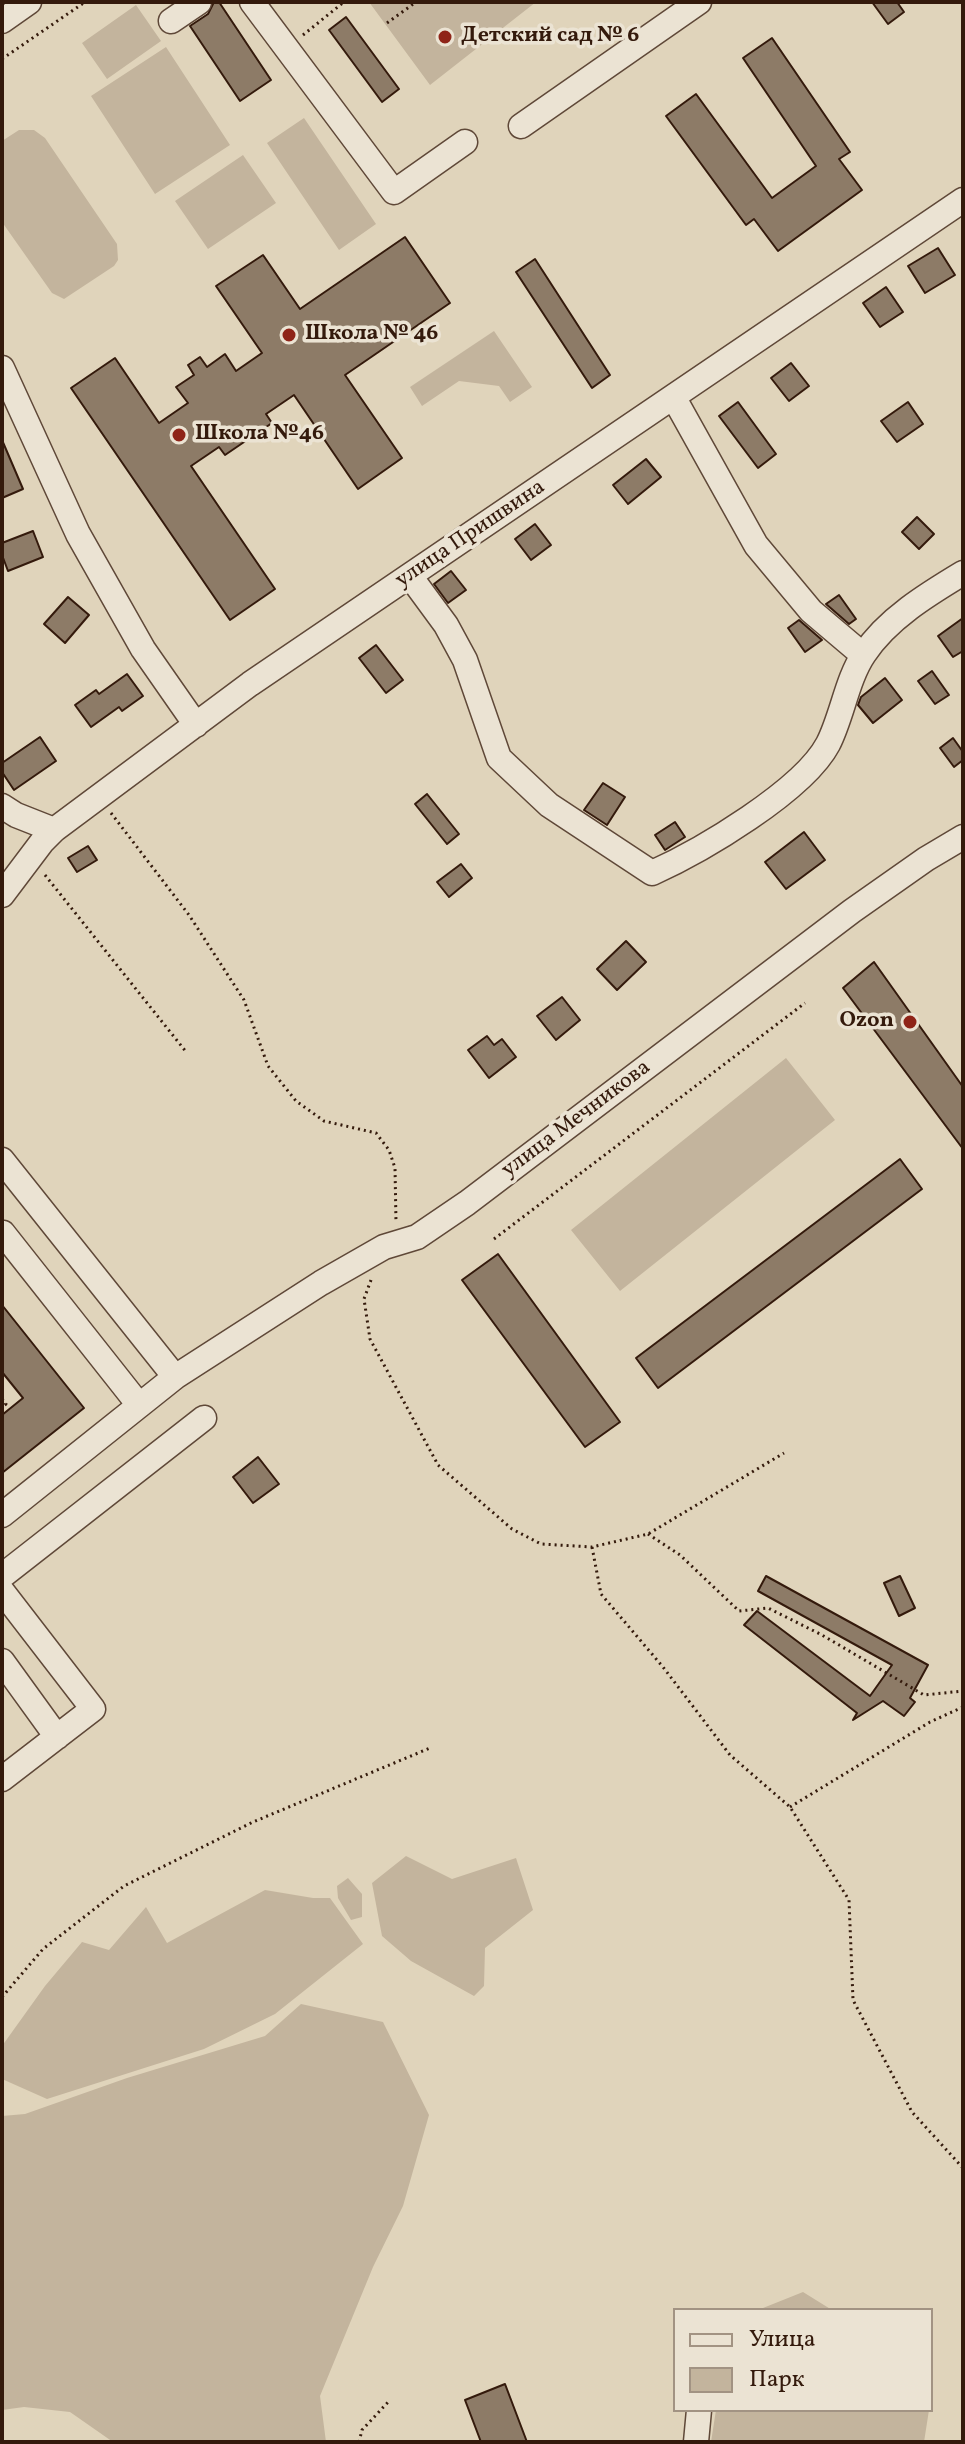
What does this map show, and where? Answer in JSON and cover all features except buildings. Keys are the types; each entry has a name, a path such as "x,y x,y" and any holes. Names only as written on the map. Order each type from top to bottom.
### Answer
{"street":[{"path":"2,21 29,2"},
{"path":"171,21 199,2"},
{"path":"252,2 394,192 465,142"},
{"path":"521,126 699,2"},
{"name":"улица Пришвина","path":"2,895 54,830 250,684 963,200"},
{"path":"2,368 78,534 143,649 196,725"},
{"path":"674,398 756,545 811,611 863,655"},
{"path":"410,576 446,625 465,660 499,758 549,805 652,873 674,863 779,798 805,774 827,746 863,655 890,625 929,594 963,573"},
{"path":"2,806 54,830"},
{"name":"улица Мечникова","path":"2,1515 175,1377 371,1254 417,1237 467,1203 852,911 963,837"},
{"path":"2,1160 175,1377"},
{"path":"3,1233 139,1405"},
{"path":"2,1576 204,1418"},
{"path":"2,1591 93,1709 2,1779"},
{"path":"2,1661 57,1737"},
{"path":"696,2442 699,2412"}],"path":[{"path":"2,59 85,2"},
{"path":"287,49 344,2"},
{"path":"387,23 416,2"},
{"path":"99,797 189,915 244,1000 268,1066 296,1101 324,1121 376,1133 389,1150 395,1168 394,1220 404,1235 417,1237"},
{"path":"30,857 187,1053"},
{"path":"494,1239 805,1003"},
{"path":"373,1274 364,1299 370,1339 438,1465 512,1529 541,1544 592,1547 648,1534 784,1453"},
{"path":"2,1399 6,1404 2,1407"},
{"path":"648,1534 680,1555 739,1611 768,1608 822,1635 924,1695 963,1691"},
{"path":"592,1547 601,1594 663,1667 730,1755 790,1807 849,1900 853,2000 912,2112 963,2168"},
{"path":"790,1807 930,1722 963,1707"},
{"path":"2,1997 43,1949 124,1886 253,1822 430,1748"},
{"path":"359,2442 362,2430 390,2400"}],"green space":[{"name":"Детский сад № 6","path":"369,2 536,2 430,85"},
{"path":"136,5 161,41 107,79 82,43"},
{"path":"166,47 230,145 155,194 91,96"},
{"path":"304,118 376,224 339,250 267,143"},
{"path":"19,130 34,130 45,138 117,244 118,260 114,266 64,299 52,293 2,222 2,141"},
{"path":"243,155 276,203 208,249 175,201"},
{"path":"494,331 532,387 510,402 499,386 459,381 422,406 410,387"},
{"path":"786,1058 835,1120 620,1291 571,1230"},
{"path":"406,1856 452,1879 516,1858 533,1910 485,1948 484,1986 474,1996 411,1961 382,1936 372,1883"},
{"path":"348,1878 362,1894 362,1917 351,1920 338,1898 337,1886"},
{"path":"265,1890 330,1898 363,1944 275,2014 204,2049 47,2099 2,2079 2,2046 45,1986 82,1942 109,1950 146,1907 167,1943"},
{"path":"301,2004 383,2022 429,2115 403,2206 373,2267 320,2396 326,2442 113,2442 70,2412 24,2407 2,2410 2,2116 25,2114 127,2078 265,2036"},
{"path":"803,2292 829,2308 763,2308"},
{"path":"716,2412 929,2412 924,2442 711,2442"}],"place":[{"name":"Детский сад № 6","path":"445,37"},
{"name":"Школа № 46","path":"289,335"},
{"name":"Школа №46","path":"179,435"},
{"name":"Ozon","path":"910,1022"}]}
